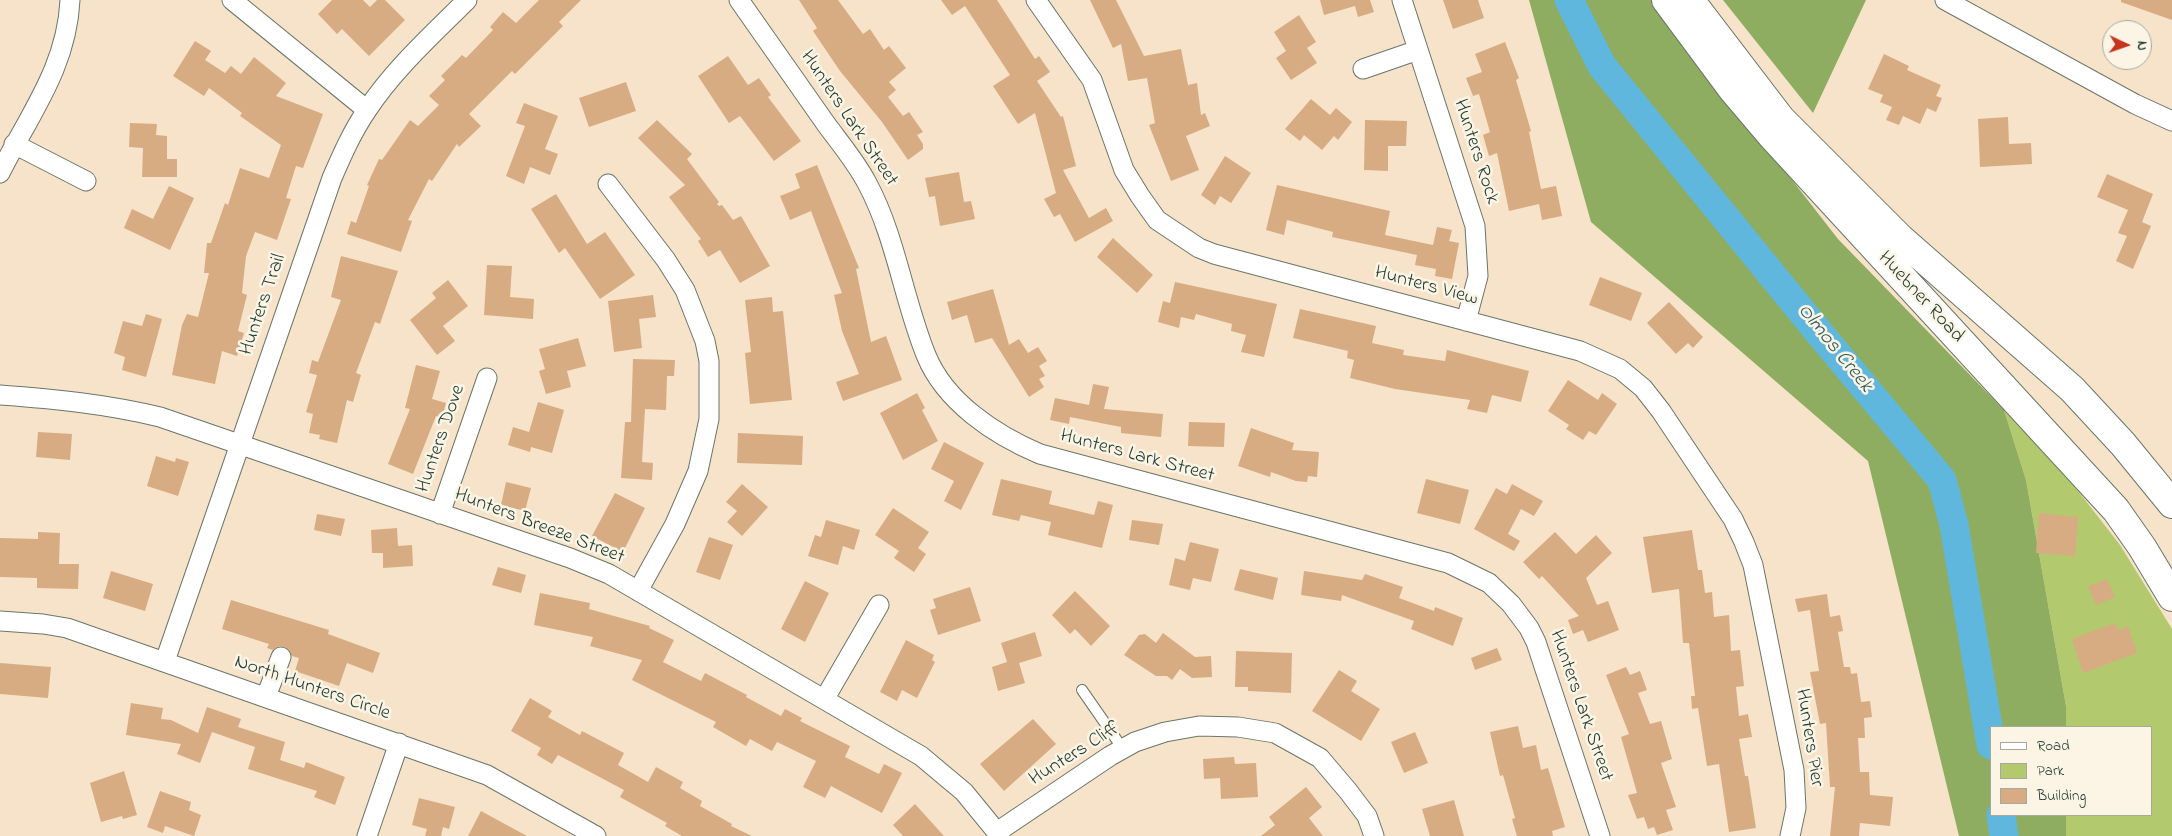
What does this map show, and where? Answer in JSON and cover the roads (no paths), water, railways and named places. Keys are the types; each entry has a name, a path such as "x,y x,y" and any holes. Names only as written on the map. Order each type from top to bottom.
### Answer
{"main road":[{"name":"Huebner Road","path":"1677,5 1781,119 1900,238 2072,389 2129,451 2172,504"},
{"name":"Huebner Road","path":"1677,5 1732,88 1772,135 2116,510 2142,547 2172,597"}],"street":[{"path":"0,173 14,144 52,77 60,58 70,20 70,0"},
{"path":"232,0 367,110"},
{"name":"Hunters Trail","path":"164,661 332,178 349,140 367,110 392,77 467,0"},
{"name":"Hunters Lark Street","path":"740,0 866,181 882,215 926,355 941,380 957,400 980,421 1015,444 1040,454 1448,563 1489,584 1511,604 1536,642 1600,836"},
{"name":"Hunters View","path":"1036,0 1092,80 1124,170 1157,220 1199,248 1214,254 1594,355 1620,369 1643,388 1661,411 1733,519 1753,565 1770,648"},
{"name":"Hunters Rock","path":"1402,0 1475,226 1478,276 1466,321"},
{"path":"1945,0 2135,104 2172,121"},
{"path":"1363,68 1418,50"},
{"path":"14,144 86,181"},
{"path":"608,184 666,260 685,290 705,341 709,361 709,419 698,470 675,524 638,591"},
{"name":"Hunters Dove","path":"440,514 487,378"},
{"name":"Hunters Breeze Street","path":"0,395 62,399 111,405 160,417 570,558 609,574 825,698 921,756 964,792 998,834"},
{"path":"825,698 879,605"},
{"name":"North Hunters Circle","path":"0,621 67,628 399,743 487,776 596,836"},
{"name":"Hunters Pier","path":"1770,648 1794,770 1796,808 1790,836"},
{"path":"266,697 281,657"},
{"name":"Hunters Cliff","path":"998,834 1123,749 1165,732 1199,726 1238,727 1275,733 1320,758 1348,790 1367,816 1374,836"},
{"path":"367,836 399,743"}],"lane":[{"path":"1082,690 1123,749"}],"waterway":[{"name":"Olmos Creek","path":"1569,0 1602,66 1816,329 1942,480 1954,525 1990,739"},
{"name":"Olmos Creek","path":"2001,816 2004,836"}]}
